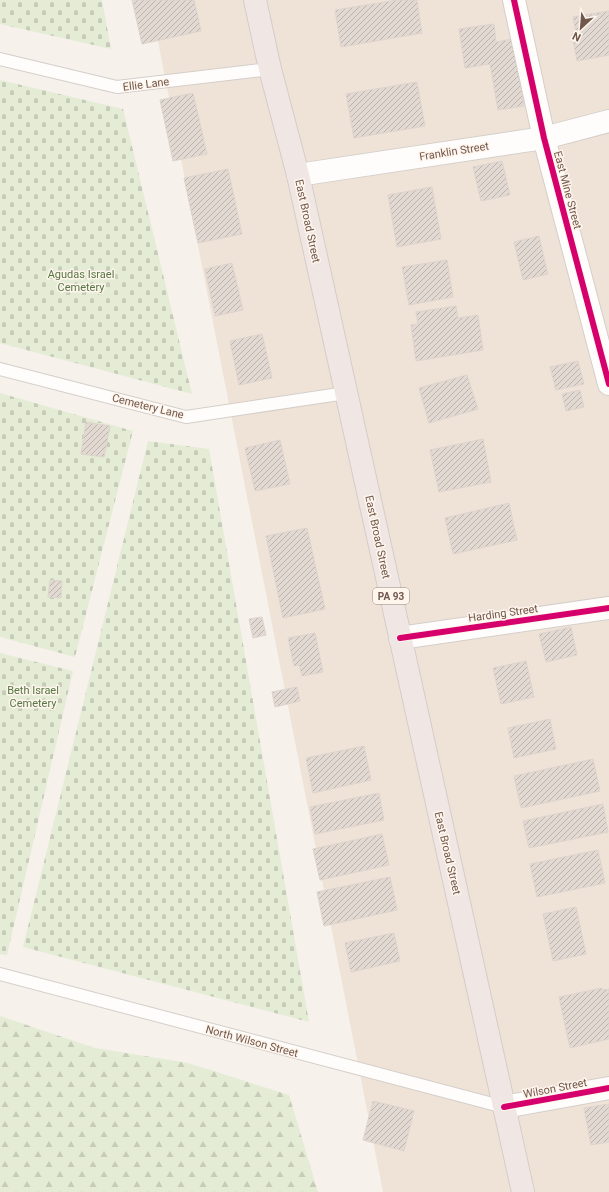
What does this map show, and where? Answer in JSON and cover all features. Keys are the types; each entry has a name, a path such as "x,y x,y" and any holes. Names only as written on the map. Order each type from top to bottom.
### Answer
{"highway":[{"name":"East Broad Street","path":"255,0 270,69 298,175 504,1107 523,1186"}],"street":[{"name":"East Mine Street","path":"514,0 544,138 609,384"},
{"name":"Franklin Street","path":"298,175 544,138 609,121"},
{"name":"Harding Street","path":"400,638 609,608"},
{"name":"Wilson Street","path":"504,1107 609,1088"}],"lane":[{"name":"Ellie Lane","path":"0,59 117,87 270,69"},
{"name":"Cemetery Lane","path":"0,369 186,417 346,393"},
{"name":"North Wilson Street","path":"0,974 504,1107"}],"shaded area":[{"path":"150,0 609,0 609,1192 383,1192"}],"green space":[{"path":"0,0 102,0 111,49 0,24"},
{"name":"Agudas Israel Cemetery","path":"0,80 123,109 192,394 0,343"},
{"path":"0,393 133,431 75,657 0,637"},
{"path":"148,441 209,449 309,1022 23,947"},
{"name":"Beth Israel Cemetery","path":"0,653 73,671 7,955 0,954"},
{"path":"0,1016 95,1048 188,1063 289,1095 318,1192 0,1192"}],"building":[{"path":"132,0 194,0 201,31 142,44"},
{"path":"397,0 417,0 422,33 341,47 335,10"},
{"path":"609,11 609,55 577,61 572,34 576,33 573,17"},
{"path":"494,24 496,42 512,39 524,106 498,110 490,64 465,68 459,29"},
{"path":"417,82 425,126 354,138 346,94"},
{"path":"193,93 207,154 173,161 160,100"},
{"path":"502,161 510,195 481,201 473,167"},
{"path":"228,169 242,234 198,243 184,178"},
{"path":"432,187 441,239 397,247 388,195"},
{"path":"539,236 548,274 523,280 514,242"},
{"path":"447,260 453,297 409,305 402,267"},
{"path":"232,263 243,310 215,316 205,269"},
{"path":"456,306 458,318 478,315 483,350 416,361 411,325 418,324 416,312"},
{"path":"262,334 272,378 239,385 230,341"},
{"path":"578,361 584,384 556,390 550,367"},
{"path":"467,375 478,409 429,423 419,388"},
{"path":"580,390 584,407 566,411 562,394"},
{"path":"86,422 110,426 104,457 81,454"},
{"path":"483,439 491,482 439,492 430,450"},
{"path":"280,440 290,484 255,491 245,448"},
{"path":"509,503 517,540 453,554 445,518"},
{"path":"307,528 325,609 283,618 266,536"},
{"path":"50,580 62,581 61,598 48,597"},
{"path":"262,617 266,635 253,638 249,619"},
{"path":"571,627 577,655 546,662 539,634"},
{"path":"315,633 323,672 302,676 299,665 294,666 288,638"},
{"path":"526,661 534,697 501,704 493,668"},
{"path":"297,687 300,701 275,707 272,692"},
{"path":"550,719 556,749 514,758 508,728"},
{"path":"364,746 371,780 313,793 306,758"},
{"path":"593,759 600,791 521,808 514,776"},
{"path":"379,793 384,820 315,834 310,807"},
{"path":"603,804 608,832 529,848 523,821"},
{"path":"382,834 389,865 320,880 313,849"},
{"path":"598,850 605,883 537,897 530,864"},
{"path":"390,877 397,910 324,926 317,892"},
{"path":"576,907 586,954 553,961 543,914"},
{"path":"394,933 400,961 351,972 345,943"},
{"path":"602,988 602,990 609,989 609,1039 570,1048 559,997"},
{"path":"373,1101 414,1111 404,1151 363,1140"},
{"path":"609,1104 609,1142 591,1145 584,1108"}],"cycle path":[{"path":"514,0 544,138 609,384"},
{"path":"400,638 609,608"},
{"path":"504,1107 609,1088"}]}
